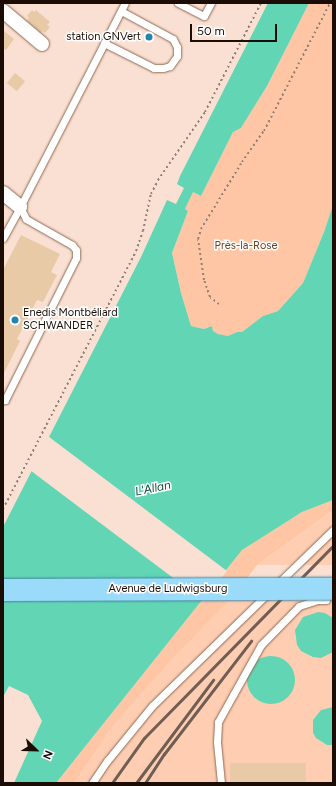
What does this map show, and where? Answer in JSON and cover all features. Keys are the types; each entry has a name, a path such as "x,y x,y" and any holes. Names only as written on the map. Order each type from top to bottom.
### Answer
{"main road":[{"name":"Avenue de Ludwigsburg","path":"3,580 333,578"},
{"name":"Avenue de Ludwigsburg","path":"3,590 333,589"}],"street":[{"path":"3,11 42,44"},
{"path":"3,193 20,207"}],"lane":[{"path":"3,238 125,3"},
{"path":"178,3 204,16 211,3"},
{"path":"104,43 154,68 170,66 177,56 177,47 173,39 121,11"},
{"path":"3,400 5,400 76,258 76,250 72,245 26,219 20,207"},
{"path":"92,783 107,761 152,706 330,537 333,530"},
{"path":"221,783 217,742 218,722 261,645 299,606 317,600 333,600"}],"path":[{"path":"3,509 136,251 143,231 151,194 158,180 205,112 261,3"},
{"path":"219,304 210,296 204,280 198,239 201,229 242,162 264,131 330,3"}],"shaded area":[{"path":"333,510 333,565 257,565"},
{"path":"233,597 333,598 333,783 74,783 113,726 173,658"}],"green space":[{"name":"Près-la-Rose","path":"309,3 333,3 333,205 324,232 303,283 278,311 263,316 242,332 237,332 228,336 218,334 213,331 212,326 204,329 191,326 181,293 172,253 188,211 185,209 193,192 201,196 233,132 241,128 267,86"},
{"path":"333,500 333,510 257,565 233,597 173,658 113,726 74,783 56,783 242,550 302,512"}],"water":[{"name":"L'Allan","path":"268,3 309,3 267,86 241,128 233,132 201,196 193,192 185,209 188,211 172,253 181,293 191,326 204,329 212,326 213,331 218,334 228,336 237,332 242,332 263,316 278,311 303,283 324,232 333,205 333,500 302,512 242,550 56,783 14,783 42,721 28,695 9,686 3,697 3,527 141,257 167,200 176,204 184,188 177,184 180,176"},
{"path":"318,612 325,613 333,618 333,652 321,658 313,657 301,651 297,645 295,630 303,617"},
{"path":"271,656 280,658 288,663 293,671 295,680 293,689 288,697 280,702 271,704 262,702 254,697 249,689 247,680 249,671 254,663 262,658"},
{"path":"333,707 333,745 327,745 316,738 313,733 313,720 321,710"}],"pier":[{"path":"48,436 227,571 204,601 25,467"}],"building":[{"path":"32,10 34,12 36,10 50,22 47,25 50,27 45,33 42,31 41,33 27,21 29,18 27,16"},
{"path":"3,30 14,39 6,50 3,48"},
{"path":"15,73 25,81 17,91 7,83"},
{"name":"Enedis Montbéliard SCHWANDER","path":"21,235 60,254 51,272 57,275 43,302 37,300 17,339 20,341 3,375 3,270"},
{"path":"230,763 306,763 306,783 230,783"}],"railway":[{"path":"112,783 144,738 333,546"},
{"path":"145,783 164,754 251,641"},
{"path":"136,783 213,680"}],"place":[{"name":"station GNVert","path":"149,37"},
{"name":"Enedis Montbéliard SCHWANDER","path":"15,320"}]}
